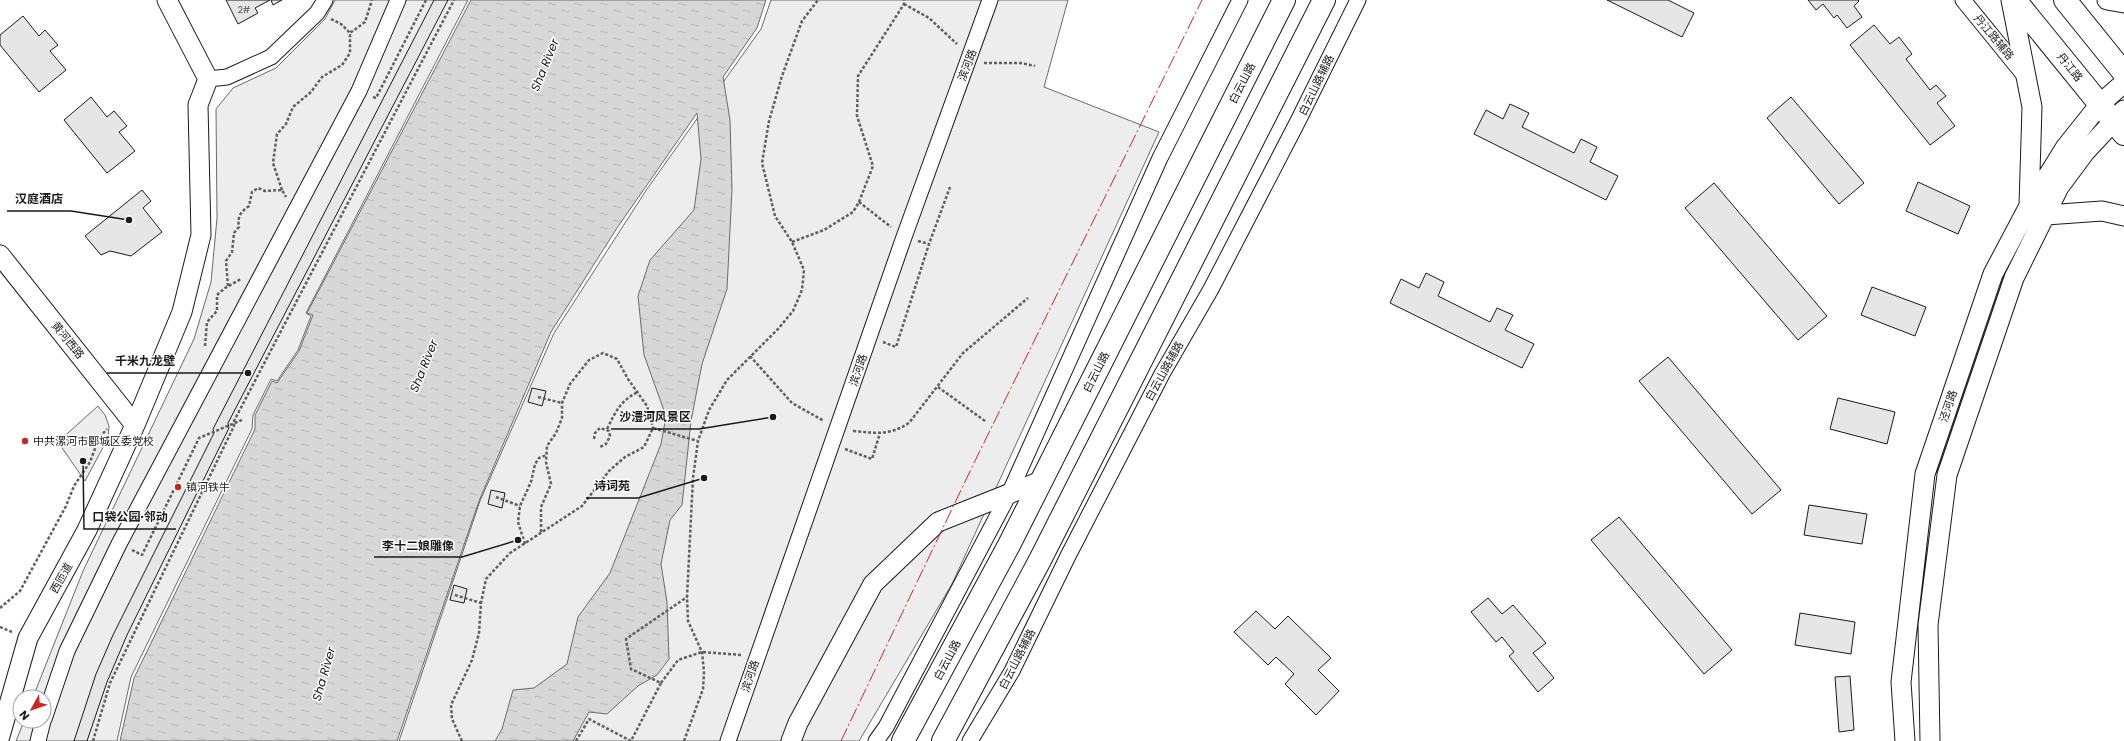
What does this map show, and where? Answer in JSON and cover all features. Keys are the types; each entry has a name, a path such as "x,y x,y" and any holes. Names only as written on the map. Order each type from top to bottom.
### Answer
{"highway":[{"name":"白云山路","path":"903,741 1009,545 1284,0"},
{"path":"943,741 1040,560 1324,0"},
{"name":"丹江路","path":"2015,0 2115,117"},
{"path":"2064,0 2124,73"}],"street":[{"path":"168,0 208,79 228,77 271,57 317,13 325,0"},
{"path":"52,696 67,651 118,544 359,91 398,0"},
{"name":"滨河路","path":"728,741 756,657 990,0"},
{"path":"876,741 886,727 1009,494 1160,158 1240,0"},
{"name":"白云山路辅路","path":"970,741 1012,671 1068,556 1147,402 1215,282 1298,121 1358,0"},
{"name":"丹江路辅路","path":"1963,0 2024,75"},
{"path":"2012,0 2024,75 2032,107 2029,206"},
{"name":"西匝道","path":"0,736 28,638 87,530 135,425 182,312 201,236 198,105 208,79"},
{"path":"2115,117 2124,83"},
{"name":"泾河路","path":"1905,741 1901,682 1925,474 1993,274 2029,206 2065,148 2115,117"},
{"name":"泾河路","path":"1930,741 1928,625 1947,475 2014,278 2059,188 2085,152 2115,117"},
{"path":"2046,215 2102,211 2124,216"},
{"name":"黄河西路","path":"0,255 135,425"},
{"path":"791,741 798,723 873,584 938,522 1041,481"},
{"path":"38,741 41,729"}],"path":[{"path":"350,33 365,22 372,0"},
{"path":"376,98 426,0"},
{"path":"93,741 110,683 234,424 237,414 454,0"},
{"path":"684,741 703,689 702,652 688,620 687,597 693,478 698,441 709,410 727,380 778,329 792,311 802,290 804,270 792,242 775,216 762,163 769,121 782,76 802,21 818,0"},
{"path":"792,242 824,230 853,212 859,202 873,166 857,116 858,76 904,4 904,0"},
{"path":"296,208 282,190 273,163 278,134 286,124 294,107 311,92 322,77 342,65 350,53 350,33 341,24 317,13"},
{"path":"870,337 896,347 929,244 950,187"},
{"path":"228,286 226,261 232,252 234,233 239,227 238,220 240,213 249,206 252,192 258,188 265,191 282,190"},
{"path":"204,349 207,322 217,311 217,295 228,286 243,278 254,277 258,280"},
{"path":"750,356 792,403 837,429 880,433 897,431 909,423 938,387 962,353 1028,298"},
{"path":"462,741 452,719 451,705 472,660 480,633 481,603 486,579 510,553 582,506 609,471 625,457 644,446 653,428 648,406 617,359 603,353 589,360 570,384 562,403 562,418 556,432 547,446 551,484 541,507 541,532"},
{"path":"938,387 985,421"},
{"path":"600,447 606,444 610,436 607,429 625,398 638,392"},
{"path":"538,397 562,403"},
{"path":"142,555 199,438 242,420"},
{"path":"594,439 595,433 600,428 607,429"},
{"path":"653,428 698,441"},
{"path":"0,608 20,591 66,506 74,486 90,462 99,438 107,429"},
{"path":"832,444 872,458 880,433"},
{"path":"525,544 518,522 520,506 531,482 535,464 539,458 547,455"},
{"path":"496,497 520,506"},
{"path":"455,595 481,603"},
{"path":"661,683 632,669 626,639 687,597"},
{"path":"576,741 589,719 631,741 661,683 678,660 702,652 756,657"}],"shaded area":[{"path":"335,0 468,0 306,313 311,316 298,350 277,381 271,379 253,415 252,429 131,677 117,741 16,741 21,729 52,729 52,689 36,689 83,571 194,339 211,282 217,218 216,109 233,88 276,68 325,19"},
{"path":"771,0 1068,0 1044,87 1159,132 952,584 859,741 399,741 480,501 554,333 647,189 761,29"},
{"path":"98,406 105,415 109,426 108,438 85,481 58,442"}],"water":[{"name":"Sha River","path":"471,0 766,0 757,28 723,77 730,120 732,189 727,289 702,364 691,421 682,505 670,520 661,564 667,602 669,659 657,675 638,686 607,714 589,712 573,741 495,741 502,729 513,690 534,688 567,664 578,617 610,573 661,444 666,416 644,355 638,296 650,260 694,210 701,159 697,113 617,228 551,332 479,501 397,741 120,741 134,678 255,429 255,415 272,381 277,383 299,351 313,315 307,313"}],"building":[{"path":"226,0 270,0 255,8 258,13 238,24"},
{"path":"271,0 282,0 273,5"},
{"path":"434,0 448,0 228,423 229,428 127,635 107,682 87,741 74,741 96,674 113,635 214,433 213,429"},
{"path":"1607,0 1668,0 1694,13 1682,37"},
{"path":"1808,0 1858,0 1859,1 1854,6 1862,17 1847,28 1837,15 1834,18 1823,4 1816,10"},
{"path":"23,16 39,36 45,30 58,45 50,51 66,70 39,92 0,45 0,35"},
{"path":"1874,25 1890,44 1899,37 1912,54 1906,59 1930,90 1936,85 1946,96 1937,103 1955,126 1930,145 1850,45"},
{"path":"91,97 107,117 114,111 127,126 119,132 135,151 107,173 64,120"},
{"path":"1791,97 1864,183 1839,204 1767,118"},
{"path":"1510,104 1529,113 1522,127 1574,153 1581,139 1597,147 1590,162 1618,176 1606,200 1474,134 1486,110 1503,119"},
{"path":"1918,182 1970,206 1958,234 1906,211"},
{"path":"1714,183 1827,316 1798,340 1685,208"},
{"path":"142,190 151,201 143,208 162,232 131,256 110,251 101,255 85,236"},
{"path":"1426,273 1444,282 1438,296 1490,322 1497,308 1513,315 1505,330 1534,344 1522,368 1390,303 1401,279 1419,288"},
{"path":"1872,287 1926,307 1915,336 1861,315"},
{"path":"1668,357 1781,490 1752,514 1639,381"},
{"path":"532,388 546,391 542,406 528,402"},
{"path":"1838,398 1895,412 1887,444 1830,429"},
{"path":"491,490 505,493 502,508 488,504"},
{"path":"1809,505 1867,514 1862,544 1804,535"},
{"path":"1619,517 1732,650 1704,674 1591,540"},
{"path":"454,585 467,589 464,603 450,600"},
{"path":"1488,598 1502,614 1513,605 1546,643 1533,653 1554,678 1538,692 1509,656 1514,652 1502,637 1496,642 1471,612"},
{"path":"1256,611 1275,629 1288,616 1331,658 1318,670 1339,691 1316,715 1285,684 1294,674 1276,657 1268,665 1234,632"},
{"path":"1800,613 1855,622 1851,654 1795,645"},
{"path":"1850,676 1854,730 1839,732 1835,677"}],"power":[{"path":"841,741 973,465 1202,0"}],"place":[{"name":"汉庭酒店","path":"129,220"},
{"name":"千米九龙壁","path":"248,373"},
{"name":"沙澧河风景区","path":"773,417"},
{"name":"中共漯河市郾城区委党校","path":"25,441"},
{"name":"口袋公园·邻动","path":"83,461"},
{"name":"诗词苑","path":"704,478"},
{"name":"镇河铁牛","path":"178,487"},
{"name":"李十二娘雕像","path":"518,540"}]}
